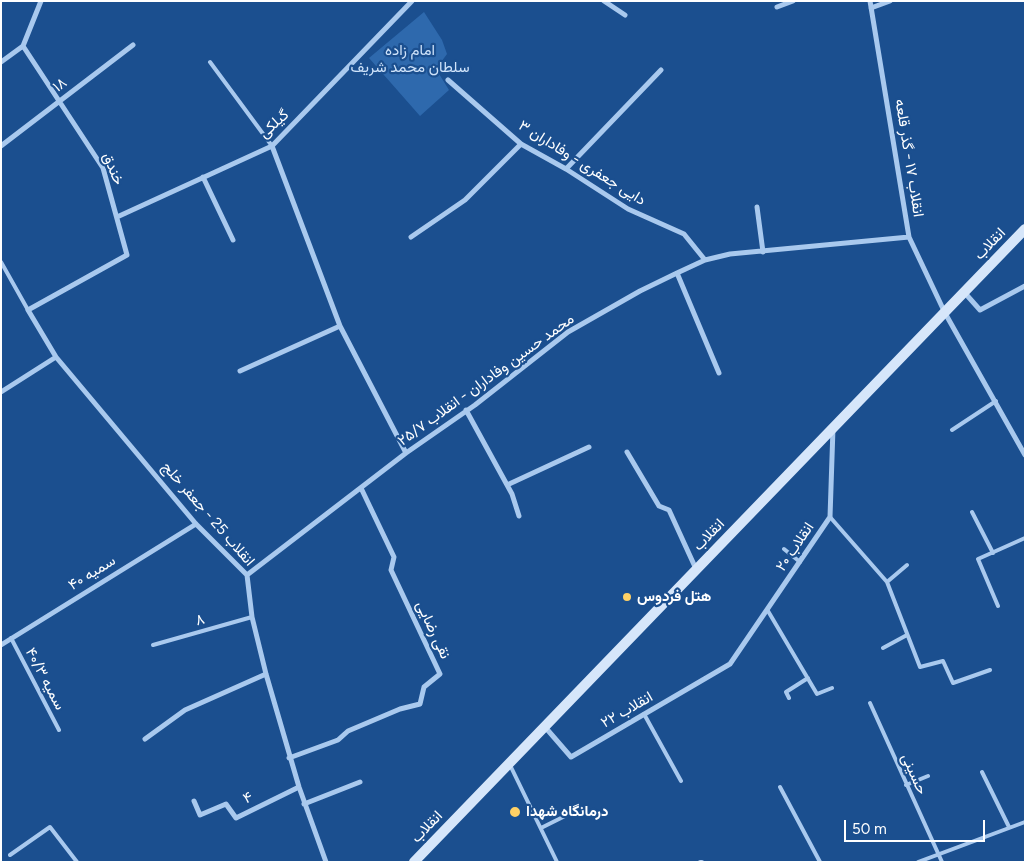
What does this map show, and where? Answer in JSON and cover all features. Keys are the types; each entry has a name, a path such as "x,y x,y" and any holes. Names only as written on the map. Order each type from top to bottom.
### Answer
{"main road":[{"name":"انقلاب","path":"414,862 1025,230"}],"street":[{"path":"1,62 23,46 41,1"},
{"name":"گیلکی","path":"117,216 272,146 412,1"},
{"path":"604,1 625,14"},
{"path":"777,7 793,1"},
{"name":"انقلاب ۱۷ - گذر قلعه","path":"870,1 909,237 945,313 1025,455"},
{"path":"871,8 890,1"},
{"name":"۱۸","path":"1,146 133,45"},
{"name":"خندق","path":"23,46 103,168 127,255 28,310"},
{"path":"566,169 661,70"},
{"name":"دایی جعفری - وفاداران ۳","path":"448,80 521,144 566,169 628,209 684,234 705,260"},
{"path":"411,237 465,200 521,144"},
{"path":"272,146 340,326 406,453"},
{"path":"203,177 234,240"},
{"path":"758,207 763,252"},
{"name":"محمد حسین وفاداران - انقلاب ۲۵/۷","path":"247,575 568,332 640,291 705,260 730,254 909,237"},
{"path":"677,273 718,373"},
{"path":"964,292 980,310 1025,286"},
{"name":"انقلاب 25 - جعفر خلج","path":"28,310 56,357 138,452 196,524 247,575 252,617 289,758 326,862"},
{"path":"240,370 340,326"},
{"path":"1,392 56,357"},
{"path":"466,410 507,485 519,516"},
{"name":"انقلاب ۲۰","path":"730,664 768,612 830,517 834,428"},
{"path":"507,485 589,447"},
{"path":"627,452 658,506 669,510 696,570"},
{"name":"نقی رضایی","path":"289,758 338,740 348,731 400,709 420,704 424,687 440,674 391,570 394,557 361,488"},
{"name":"سمیه ۴۰","path":"1,644 196,524"},
{"name":"انقلاب ۲۲","path":"544,727 571,757 730,664"},
{"path":"145,740 185,710 266,674"},
{"path":"304,804 360,782"},
{"name":"۴","path":"194,800 200,814 226,804 236,818 298,787"}],"lane":[{"path":"210,62 272,146"},
{"path":"1,262 28,310"},
{"path":"952,430 996,401"},
{"path":"972,512 993,553"},
{"path":"830,517 887,582 920,667 943,661 953,683 990,670"},
{"path":"998,606 978,559 1025,538"},
{"path":"784,549 800,562"},
{"path":"887,582 907,565"},
{"path":"768,612 818,694 832,688"},
{"name":"۸","path":"153,645 252,617"},
{"path":"882,648 907,635"},
{"name":"سمیه ۴۰/۳","path":"11,638 59,730"},
{"path":"789,698 786,692 808,678"},
{"name":"حسینی","path":"870,703 942,862"},
{"path":"644,714 682,780"},
{"path":"510,763 557,862"},
{"path":"982,772 1008,827"},
{"path":"906,785 928,776"},
{"path":"780,787 820,862"},
{"path":"541,828 573,812"},
{"path":"918,862 1025,822"},
{"path":"10,855 50,827 77,862"}],"green space":[{"name":"امام زاده سلطان محمد شریف","path":"424,12 442,40 447,54 436,69 449,90 420,116 369,58"}],"place":[{"name":"هتل فردوس","path":"627,597"},
{"name":"درمانگاه شهدا","path":"515,812"}]}
